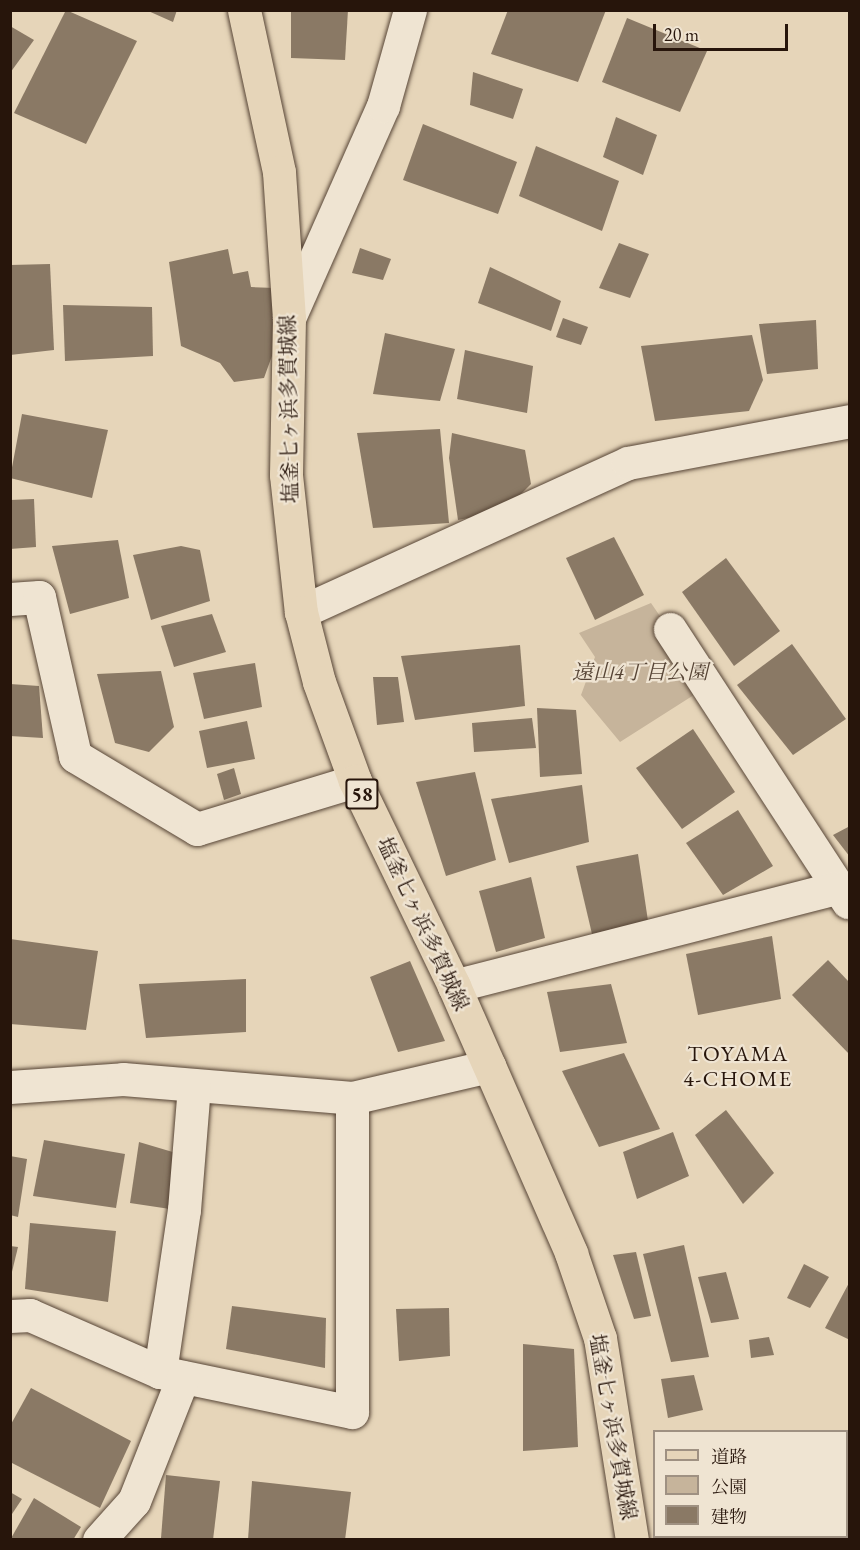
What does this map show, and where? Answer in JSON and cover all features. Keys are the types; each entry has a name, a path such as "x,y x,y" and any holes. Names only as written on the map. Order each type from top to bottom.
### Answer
{"main road":[{"name":"塩釜七ヶ浜多賀城線","path":"244,10 279,172 289,318 286,475 301,612 319,682 355,781 454,986 571,1253 600,1338 632,1539"}],"street":[{"path":"289,318 383,106 410,10"},
{"path":"301,612 628,463 849,421"},
{"path":"10,599 39,597 75,756 197,829 355,781"},
{"path":"454,986 843,896 670,629"},
{"path":"10,1087 123,1079 352,1098 489,1066"},
{"path":"99,1539 134,1501 171,1374 194,1085"},
{"path":"10,1316 30,1315 171,1374 352,1412 352,1098"}],"green space":[{"name":"遠山4丁目公園","path":"651,603 708,686 620,742 581,695 595,657 579,633"}],"building":[{"path":"66,10 137,41 86,144 14,113"},
{"path":"146,10 177,10 173,22"},
{"path":"291,10 348,10 345,60 291,58"},
{"path":"508,10 606,10 578,82 491,54"},
{"path":"627,18 707,51 680,112 602,82"},
{"path":"10,26 34,40 10,73"},
{"path":"473,72 523,89 513,119 470,105"},
{"path":"616,117 657,135 643,175 603,157"},
{"path":"423,124 517,162 498,214 403,180"},
{"path":"536,146 619,181 602,231 519,196"},
{"path":"619,243 649,254 630,298 599,288"},
{"path":"360,248 391,259 383,280 352,273"},
{"path":"228,249 233,274 248,271 251,287 275,288 282,328 264,378 234,382 220,363 181,346 169,262"},
{"path":"50,264 54,350 10,355 10,265"},
{"path":"490,267 561,301 551,331 478,303"},
{"path":"63,305 152,307 153,356 65,361"},
{"path":"563,318 588,327 581,345 556,337"},
{"path":"816,320 818,369 767,374 759,324"},
{"path":"385,333 455,349 440,401 373,394"},
{"path":"752,335 763,380 749,411 655,421 641,346"},
{"path":"465,350 533,366 527,413 457,399"},
{"path":"22,414 108,430 92,498 10,478"},
{"path":"440,429 449,523 373,528 357,433"},
{"path":"452,433 525,450 531,484 504,511 458,520 449,458"},
{"path":"34,499 36,547 10,549 10,500"},
{"path":"614,537 644,595 595,620 566,558"},
{"path":"118,540 129,598 70,614 52,546"},
{"path":"181,546 200,550 210,601 151,620 133,555"},
{"path":"726,558 780,631 734,666 682,592"},
{"path":"212,614 226,652 174,667 161,626"},
{"path":"792,644 846,719 793,755 737,685"},
{"path":"520,645 525,706 415,720 401,656"},
{"path":"255,663 262,707 204,719 193,673"},
{"path":"161,671 174,727 149,752 115,743 97,674"},
{"path":"373,677 398,677 404,722 377,725"},
{"path":"10,684 39,686 43,738 10,736"},
{"path":"537,708 576,710 582,774 540,777"},
{"path":"532,718 536,748 474,752 472,723"},
{"path":"247,721 255,759 207,768 199,731"},
{"path":"693,729 735,792 682,829 636,768"},
{"path":"234,768 241,794 224,800 217,774"},
{"path":"475,772 496,860 446,876 416,782"},
{"path":"582,785 589,842 509,863 491,799"},
{"path":"738,810 773,866 723,895 686,843"},
{"path":"850,826 850,857 833,835"},
{"path":"638,854 648,921 592,934 576,866"},
{"path":"531,877 545,938 496,952 479,891"},
{"path":"772,936 781,999 698,1015 686,954"},
{"path":"10,939 98,951 86,1030 10,1024"},
{"path":"828,960 850,983 850,1055 792,995"},
{"path":"410,961 445,1041 398,1052 370,977"},
{"path":"246,979 246,1032 146,1038 139,984"},
{"path":"611,984 627,1043 560,1052 547,992"},
{"path":"624,1053 660,1129 599,1147 562,1071"},
{"path":"726,1110 774,1173 743,1204 695,1135"},
{"path":"673,1132 689,1176 637,1199 623,1152"},
{"path":"44,1140 125,1154 116,1208 33,1196"},
{"path":"139,1142 176,1153 170,1209 130,1203"},
{"path":"10,1156 27,1159 18,1217 10,1215"},
{"path":"30,1223 116,1231 108,1302 25,1289"},
{"path":"684,1245 709,1357 671,1362 643,1254"},
{"path":"10,1246 18,1247 11,1276 10,1276"},
{"path":"636,1252 651,1316 634,1319 613,1255"},
{"path":"804,1264 829,1277 810,1308 787,1298"},
{"path":"726,1272 739,1319 711,1323 698,1277"},
{"path":"850,1281 850,1340 825,1328"},
{"path":"232,1306 326,1318 325,1368 226,1349"},
{"path":"449,1308 450,1356 399,1361 396,1309"},
{"path":"769,1337 774,1355 751,1358 749,1340"},
{"path":"523,1344 574,1349 578,1447 523,1451"},
{"path":"694,1375 703,1410 668,1418 661,1379"},
{"path":"31,1388 131,1441 100,1508 10,1462 10,1426"},
{"path":"166,1475 220,1481 213,1540 161,1538"},
{"path":"252,1481 351,1492 345,1540 248,1540"},
{"path":"10,1492 22,1499 10,1517"},
{"path":"34,1498 81,1527 73,1540 10,1540"}],"district":[{"name":"TOYAMA 4-CHOME","path":"738,1066"}]}
